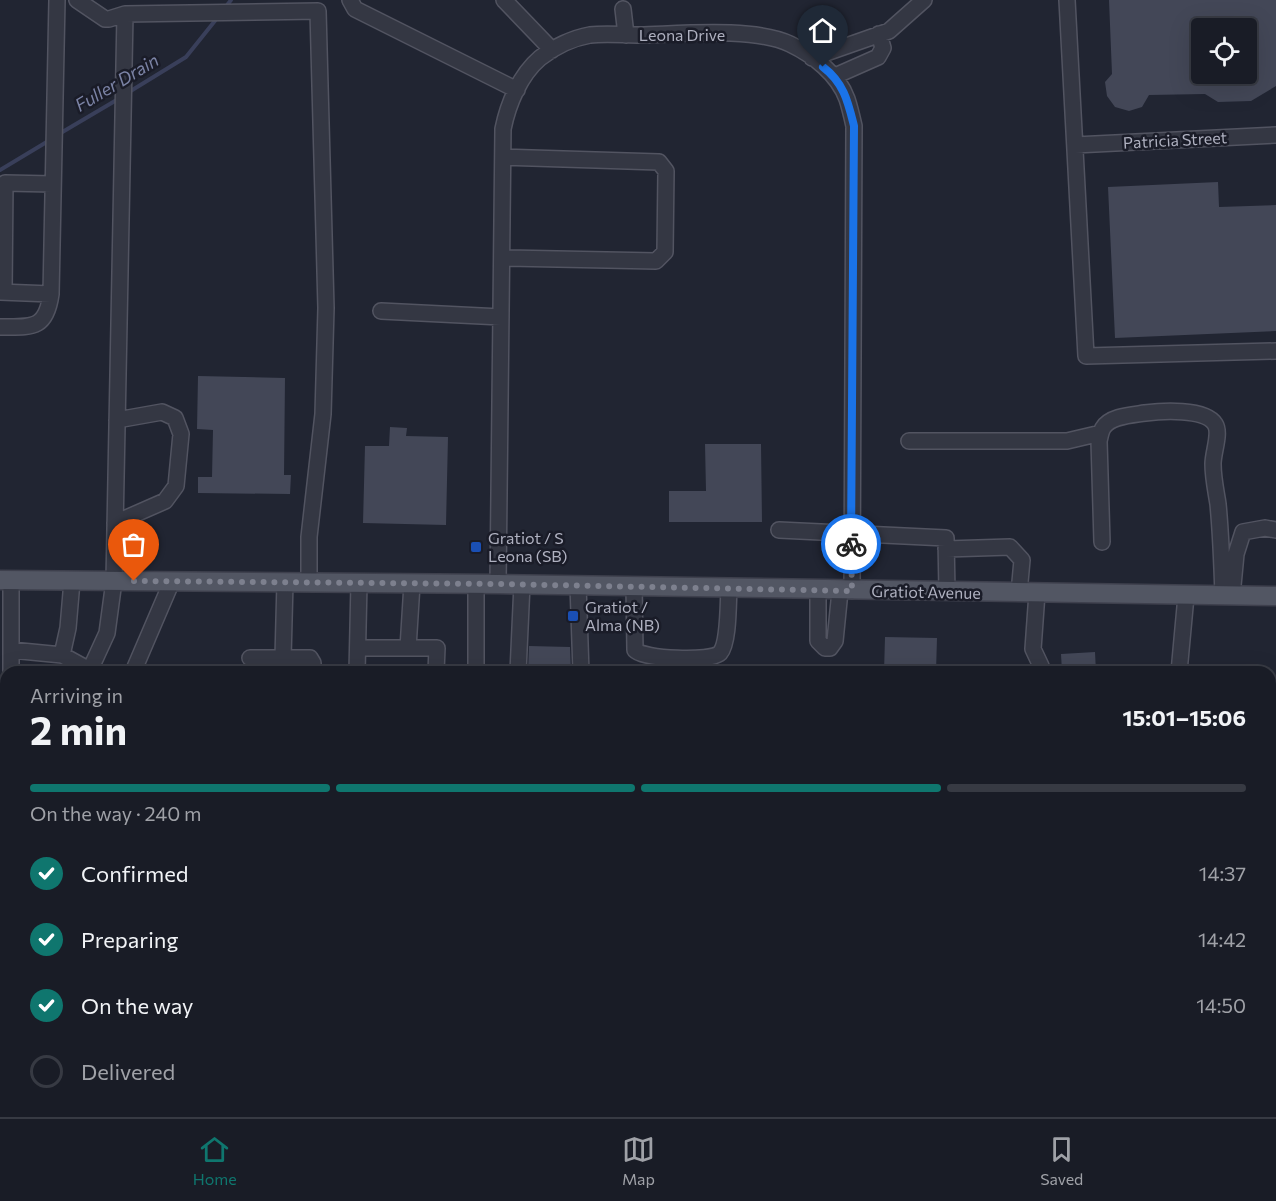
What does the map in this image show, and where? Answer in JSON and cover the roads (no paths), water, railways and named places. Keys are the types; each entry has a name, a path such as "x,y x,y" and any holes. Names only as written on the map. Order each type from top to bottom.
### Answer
{"main road":[{"name":"Gratiot Avenue","path":"6,580 522,584 846,591 1276,596"}],"street":[{"path":"0,327 32,327 42,321 49,311 57,0"},
{"path":"77,0 105,19 125,14 318,11 326,308 323,414 309,537 309,582"},
{"path":"350,0 355,9 517,90"},
{"path":"504,0 552,50"},
{"path":"812,58 889,31 924,0"},
{"path":"1067,0 1086,356 1276,351"},
{"path":"623,3 626,35"},
{"path":"93,666 107,633 114,581 125,14"},
{"name":"Leona Drive","path":"498,584 503,129 508,107 539,58 561,44 590,35 715,33 762,36 789,43 812,58 835,76 847,99 854,126 851,535 846,591 835,641 830,648 825,648 818,641 819,590"},
{"path":"835,76 878,57 883,48 879,34"},
{"name":"Patricia Street","path":"1075,145 1276,135"},
{"path":"502,258 656,261 665,252 666,171 659,162 503,157"},
{"path":"51,294 2,292 2,183 53,184"},
{"path":"381,311 501,317"},
{"path":"1102,542 1099,441 1103,428 1110,422 1126,416 1155,411 1200,415 1217,425 1213,459 1214,480 1228,596"},
{"path":"115,523 165,501 176,486 181,434 175,418 162,412 117,420"},
{"path":"909,441 1067,441 1101,434"},
{"path":"1228,596 1243,532 1265,528 1276,530"},
{"path":"779,530 946,538 947,592"},
{"path":"946,549 1010,547 1022,561 1019,593"},
{"path":"6,580 11,666"},
{"path":"62,655 68,628 72,581"},
{"path":"136,666 172,581"},
{"path":"284,658 285,582"},
{"path":"357,666 358,583"},
{"path":"408,648 412,584"},
{"path":"476,584 476,666"},
{"path":"518,666 522,584"},
{"path":"578,585 581,666"},
{"path":"634,586 635,650 647,656 689,658 715,656 721,652 725,643 729,588"},
{"path":"1037,593 1033,649 1041,666"},
{"path":"1180,666 1186,596"},
{"path":"358,648 437,648 436,666"},
{"path":"11,650 62,655 82,666"},
{"path":"250,658 310,658 313,666"}],"waterway":[{"name":"Fuller Drain","path":"224,9 231,0"},
{"name":"Fuller Drain","path":"129,92 186,57 218,17"},
{"name":"Fuller Drain","path":"59,134 120,98"},
{"name":"Fuller Drain","path":"0,170 50,140"}],"place":[{"name":"Gratiot / S Leona (SB)","path":"476,547"},
{"name":"Gratiot / Alma (NB)","path":"573,616"}]}
